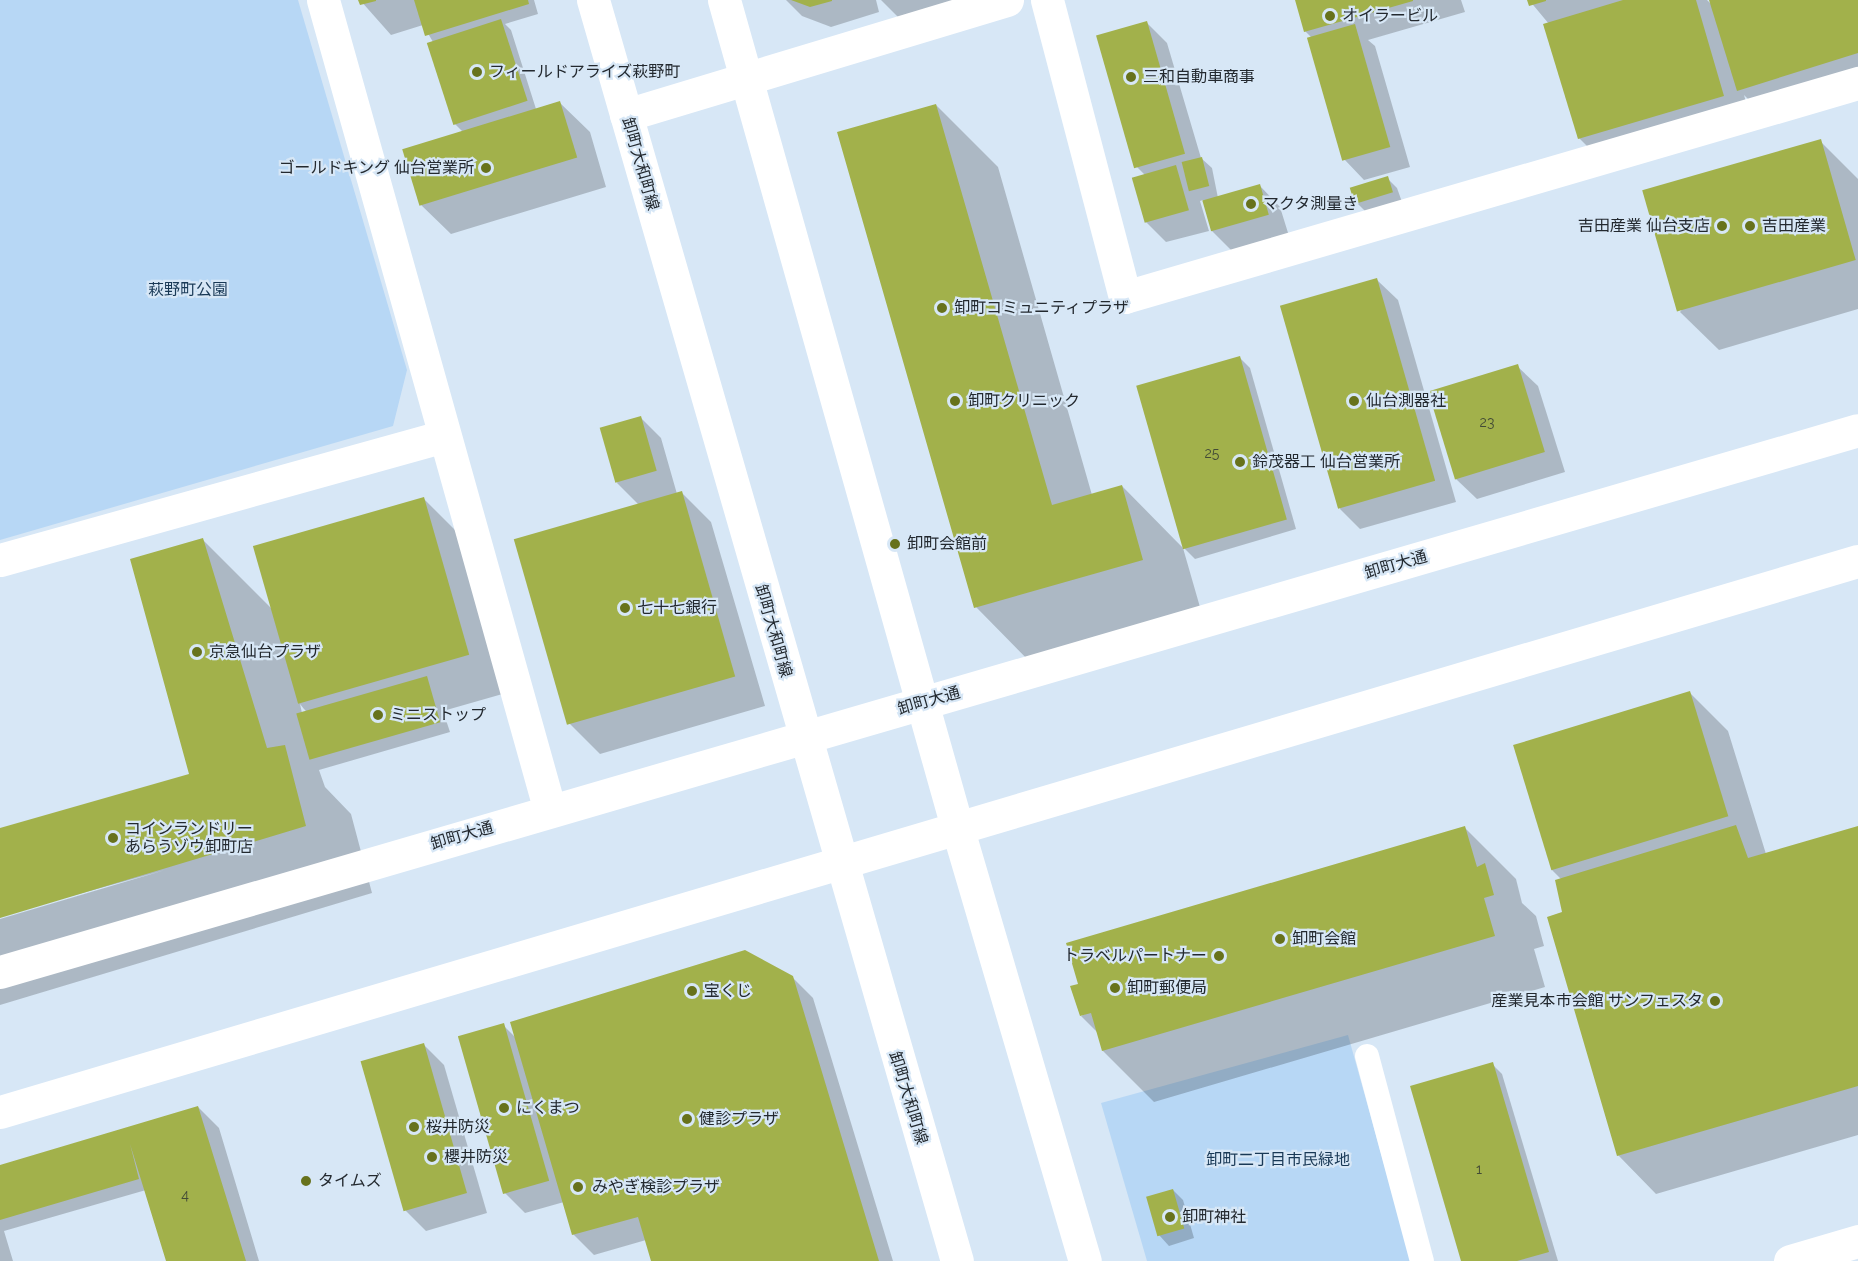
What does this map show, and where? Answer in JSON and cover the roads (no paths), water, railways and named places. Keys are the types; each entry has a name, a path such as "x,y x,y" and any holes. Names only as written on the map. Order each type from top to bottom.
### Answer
{"street":[{"path":"323,0 550,811"},
{"name":"卸町大和町線","path":"593,0 839,864 957,1261"},
{"path":"724,0 958,830 1085,1261"},
{"path":"626,115 1007,0"},
{"path":"1047,0 1125,297 1858,83"},
{"name":"卸町大通","path":"0,972 1858,430"},
{"path":"0,560 444,435"},
{"path":"0,1112 958,830 1858,561"},
{"path":"1790,1261 1858,1241"}],"lane":[{"path":"1367,1056 1422,1261"}],"place":[{"name":"オイラービル","path":"1330,16"},
{"name":"フィールドアライズ萩野町","path":"477,72"},
{"name":"三和自動車商事","path":"1131,77"},
{"name":"ゴールドキング 仙台営業所","path":"486,168"},
{"name":"マクタ測量き","path":"1251,204"},
{"name":"吉田産業 仙台支店","path":"1722,226"},
{"name":"吉田産業","path":"1750,226"},
{"name":"卸町コミュニティプラザ","path":"942,308"},
{"name":"卸町クリニック","path":"955,401"},
{"name":"仙台測器社","path":"1354,401"},
{"name":"鈴茂器工 仙台営業所","path":"1240,462"},
{"name":"卸町会館前","path":"895,544"},
{"name":"七十七銀行","path":"625,608"},
{"name":"京急仙台プラザ","path":"197,652"},
{"name":"ミニストップ","path":"378,715"},
{"name":"コインランドリー あらうゾウ卸町店","path":"113,838"},
{"name":"卸町会館","path":"1280,939"},
{"name":"トラベルパートナー","path":"1219,956"},
{"name":"卸町郵便局","path":"1115,988"},
{"name":"宝くじ","path":"692,991"},
{"name":"産業見本市会館 サンフェスタ","path":"1715,1001"},
{"name":"にくまつ","path":"504,1108"},
{"name":"健診プラザ","path":"687,1119"},
{"name":"桜井防災","path":"414,1127"},
{"name":"櫻井防災","path":"432,1157"},
{"name":"タイムズ","path":"306,1181"},
{"name":"みやぎ検診プラザ","path":"578,1187"},
{"name":"卸町神社","path":"1170,1217"}],"park label":[{"name":"萩野町公園","path":"188,290"},
{"name":"卸町二丁目市民緑地","path":"1278,1160"}]}
